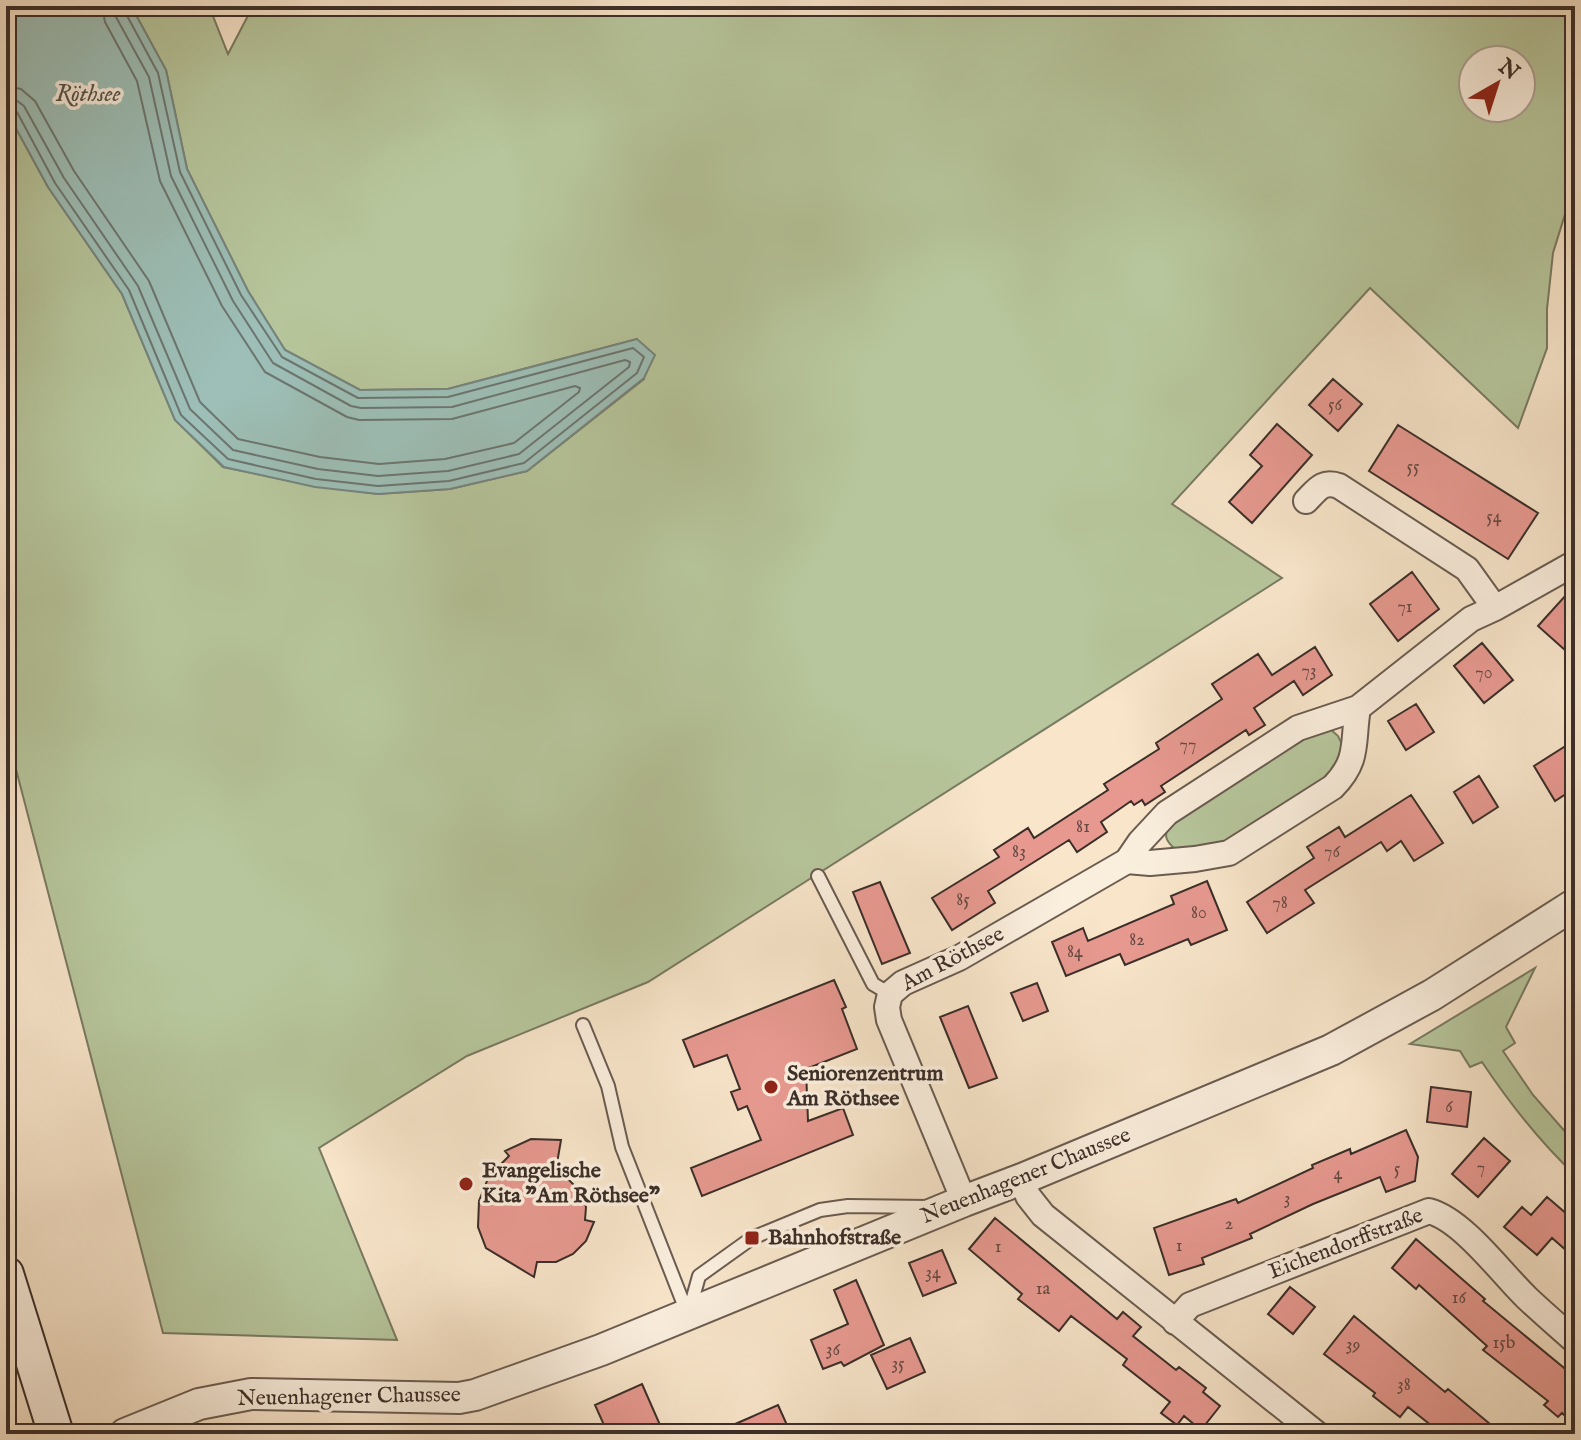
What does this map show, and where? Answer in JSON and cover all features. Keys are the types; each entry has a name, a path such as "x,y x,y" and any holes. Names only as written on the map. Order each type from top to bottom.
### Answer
{"main road":[{"path":"6,1274 56,1434"}],"street":[{"path":"1306,501 1323,484 1339,486 1467,569 1495,608"},
{"name":"Am Röthsee","path":"953,1205 889,1020 887,1007 890,994 903,983 959,958 1127,861 1167,813 1298,728 1358,708 1471,619 1575,563"},
{"path":"1127,861 1150,863 1229,853 1333,787 1347,772 1354,754 1358,708"},
{"name":"Neuenhagener Chaussee","path":"125,1434 199,1404 251,1394 459,1398 601,1350 1331,1050 1432,995 1575,904"},
{"path":"1022,1179 1028,1196 1043,1215 1317,1434"},
{"name":"Eichendorffstraße","path":"1175,1322 1190,1305 1429,1211 1441,1214 1575,1341"}],"lane":[{"path":"818,876 873,984 890,994"},
{"path":"583,1025 608,1086 622,1147 688,1315"},
{"path":"688,1315 699,1276 752,1238 820,1210 848,1206 953,1205"}],"green space":[{"path":"131,6 209,6 228,54 253,6 1575,6 1575,182 1553,253 1547,309 1547,348 1518,428 1370,288 1172,504 1282,578 648,982 467,1056 319,1148 397,1340 163,1333 6,731 6,110 48,187 122,294 175,420 223,467 315,486 378,494 450,489 527,471 644,379 637,339 448,389 360,390 285,350 248,291 187,169 166,70"},
{"path":"1328,727 1338,736 1346,752 1332,778 1227,844 1175,849 1170,844 1166,836 1168,825 1300,736"},
{"path":"1535,968 1506,1027 1515,1043 1503,1051 1533,1095 1575,1143 1575,1175 1525,1121 1482,1062 1470,1067 1460,1051 1410,1044"}],"water":[{"name":"Röthsee","path":"6,6 131,6 166,70 187,169 248,291 285,350 360,390 448,389 637,339 655,355 644,378 527,471 450,489 378,494 315,487 224,467 175,420 122,294 48,187 6,110"}],"building":[{"path":"1333,379 1362,404 1338,431 1309,405"},
{"path":"1277,424 1312,455 1252,523 1229,502 1262,466 1250,455"},
{"path":"1398,425 1538,513 1508,559 1369,471"},
{"path":"1412,572 1439,609 1398,641 1370,604"},
{"path":"1575,585 1575,659 1538,626"},
{"path":"1482,643 1513,680 1484,703 1454,666"},
{"path":"1315,647 1332,675 1303,695 1294,681 1254,708 1265,725 1249,735 1246,730 1161,786 1165,792 1145,805 1142,800 1134,805 1131,801 1101,822 1107,832 1077,852 1069,840 988,891 995,903 952,930 932,898 999,857 994,850 1028,828 1034,838 1108,790 1104,784 1159,749 1156,743 1222,699 1212,684 1258,654 1272,675"},
{"path":"1416,704 1434,732 1406,750 1388,721"},
{"path":"1575,740 1575,788 1555,801 1534,766"},
{"path":"1479,776 1498,807 1473,823 1454,792"},
{"path":"1411,795 1443,843 1414,861 1401,841 1387,851 1381,842 1305,890 1314,903 1267,933 1247,902 1314,858 1307,847 1339,827 1345,837"},
{"path":"1207,881 1227,930 1191,945 1188,939 1125,965 1120,954 1066,976 1052,942 1083,928 1088,941 1174,904 1171,896"},
{"path":"880,882 910,953 882,964 853,892"},
{"name":"Seniorenzentrum Am Röthsee","path":"834,980 846,1007 842,1009 857,1049 806,1069 808,1121 843,1108 853,1135 702,1196 691,1168 761,1140 747,1106 738,1110 731,1092 740,1089 727,1055 694,1067 683,1040"},
{"path":"1037,983 1048,1011 1023,1021 1011,993"},
{"path":"968,1006 997,1078 969,1088 940,1017"},
{"path":"1431,1087 1471,1092 1467,1127 1427,1122"},
{"path":"1406,1130 1418,1157 1415,1181 1386,1192 1380,1177 1250,1234 1252,1238 1202,1258 1204,1264 1169,1275 1154,1228 1236,1199 1238,1203 1313,1168 1312,1165 1350,1149 1351,1154"},
{"path":"1484,1138 1510,1161 1478,1197 1452,1174"},
{"path":"531,1139 561,1140 555,1175 569,1180 580,1191 586,1207 585,1220 594,1222 586,1241 573,1254 556,1262 537,1262 534,1277 486,1248 478,1227 479,1201 489,1176 509,1156 505,1151"},
{"path":"1547,1197 1575,1221 1575,1242 1567,1251 1552,1238 1537,1255 1504,1227 1522,1207 1531,1215"},
{"path":"995,1218 1117,1319 1123,1312 1141,1327 1133,1336 1176,1370 1179,1367 1206,1388 1203,1392 1220,1406 1201,1430 1184,1416 1177,1425 1161,1413 1170,1402 1123,1365 1127,1359 1071,1316 1059,1331 1018,1299 1022,1294 969,1249"},
{"path":"1416,1239 1485,1299 1483,1301 1575,1377 1575,1425 1562,1413 1558,1417 1544,1405 1548,1401 1483,1350 1487,1346 1419,1285 1416,1289 1392,1268"},
{"path":"942,1250 956,1283 923,1296 909,1263"},
{"path":"856,1280 884,1345 844,1366 841,1362 823,1369 811,1340 848,1324 834,1290"},
{"path":"1290,1287 1315,1307 1293,1334 1268,1314"},
{"path":"1354,1316 1445,1392 1448,1389 1502,1434 1442,1434 1408,1407 1400,1417 1373,1396 1375,1393 1324,1354"},
{"path":"910,1338 925,1372 887,1389 871,1355"},
{"path":"642,1384 664,1434 608,1434 595,1405"},
{"path":"778,1405 791,1434 712,1434 749,1418"}],"place":[{"name":"Seniorenzentrum Am Röthsee","path":"771,1087"},
{"name":"Evangelische Kita \"Am Röthsee\"","path":"466,1184"},
{"name":"Bahnhofstraße","path":"752,1238"}]}
